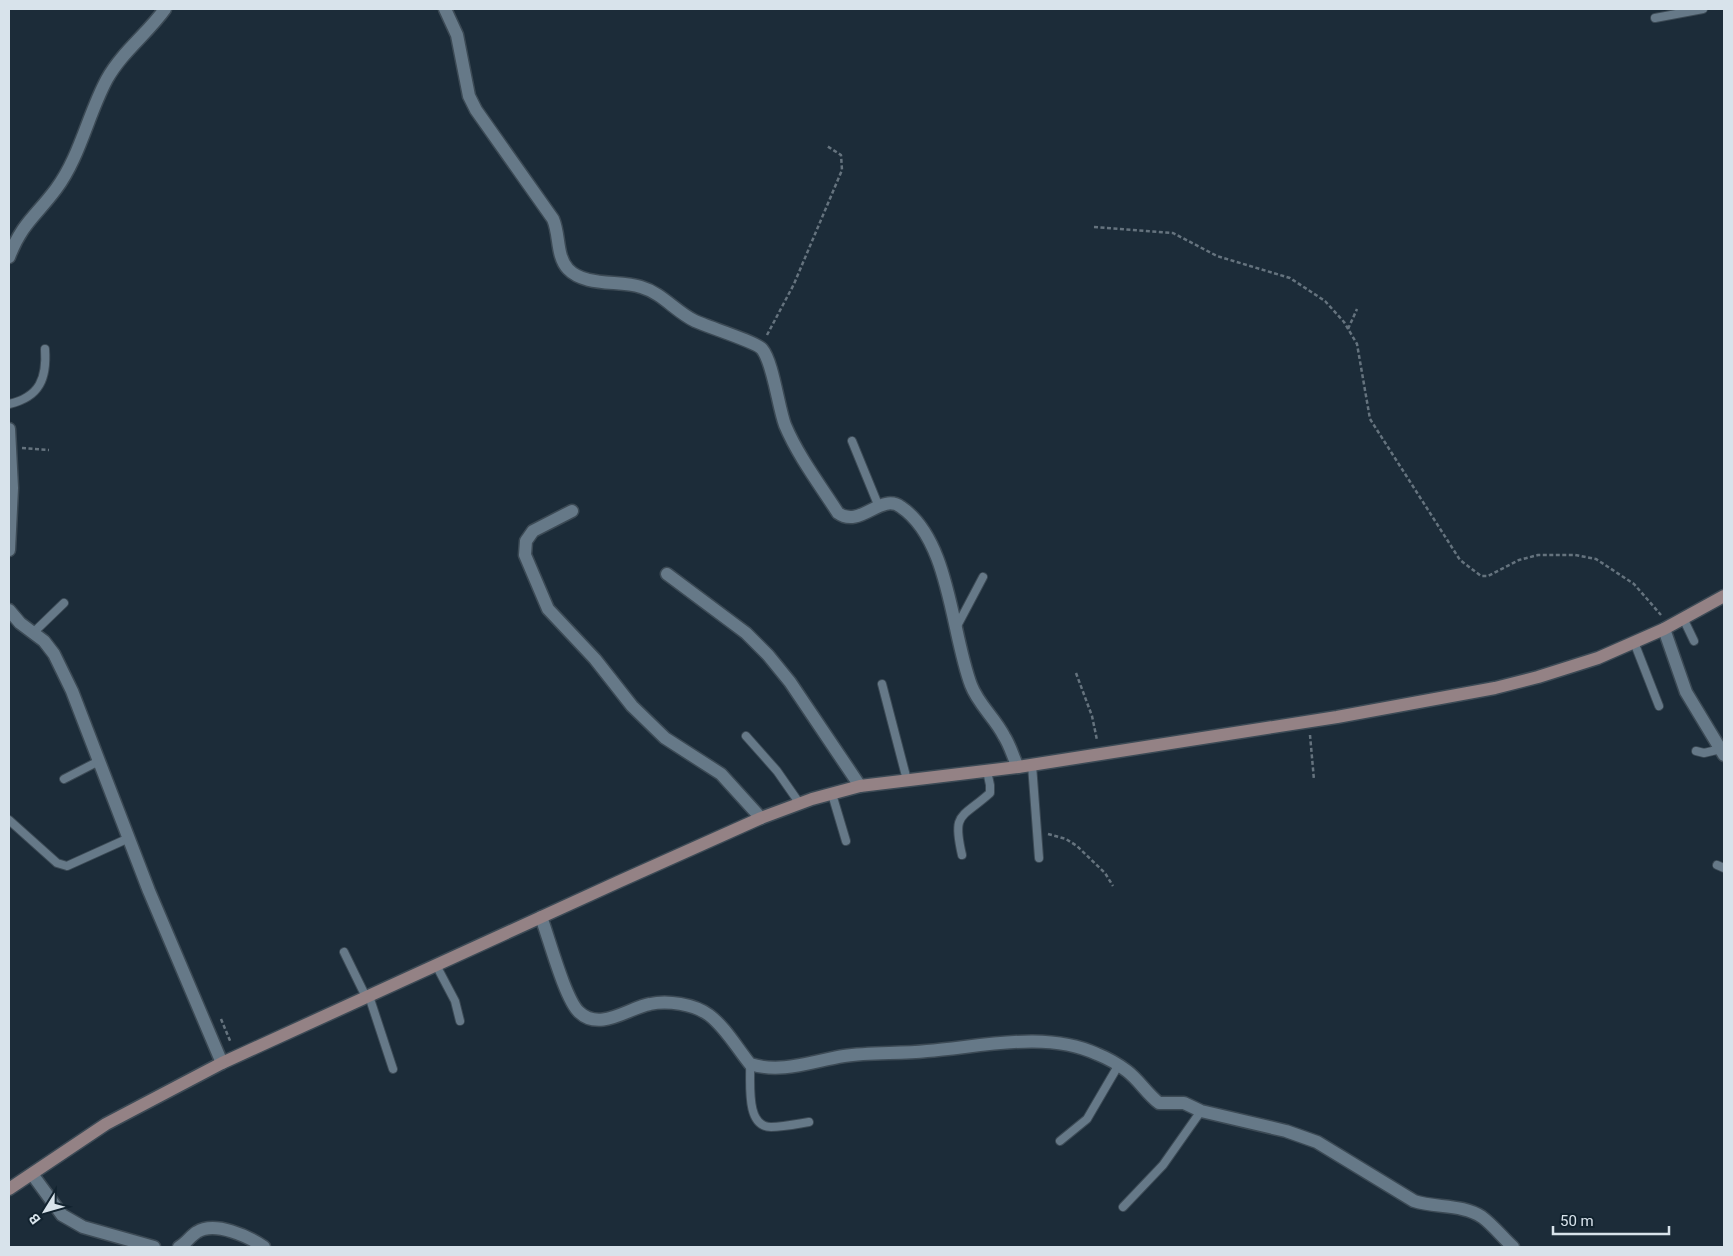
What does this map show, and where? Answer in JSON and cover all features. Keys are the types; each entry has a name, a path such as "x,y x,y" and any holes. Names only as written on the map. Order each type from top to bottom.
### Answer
{"street":[{"path":"9,257 17,236 56,189 68,167 108,78 126,53 165,9"},
{"path":"445,9 458,35 469,96 476,110 553,219 557,228 561,258 567,268 576,276 641,287 655,293 693,320 761,348 767,358 776,397 792,440 838,513 846,518 856,518 885,504 899,505 911,514 924,531 938,555 955,630 972,687 1004,736 1018,767"},
{"path":"9,428 12,488 9,550"},
{"path":"572,511 533,531 526,541 525,555 548,609 595,659 632,706 665,738 721,774 761,818"},
{"path":"667,574 746,633 768,655 790,682 860,786"},
{"path":"9,1189 106,1124 236,1056 761,818 800,804 860,786 1032,765 1309,722 1495,688 1538,678 1598,658 1667,627 1724,596"},
{"path":"9,610 20,623 34,632 54,654 72,691 149,891 222,1063"},
{"path":"1667,627 1686,692 1723,752"},
{"path":"541,917 569,997 584,1017 594,1020 609,1019 649,1004 664,1002 692,1007 708,1014 750,1064 772,1068 804,1065 860,1054 927,1051 1013,1042 1053,1044 1081,1048 1097,1054 1128,1071 1159,1103 1184,1103 1201,1112 1286,1131 1317,1142 1414,1201 1430,1206 1471,1212 1482,1218 1513,1247"},
{"path":"32,1174 62,1215 83,1227 129,1244 154,1247"},
{"path":"179,1247 189,1242 194,1233 205,1228 218,1228 255,1241 264,1247"}],"lane":[{"path":"1655,18 1703,9"},
{"path":"9,404 21,401 31,395 41,384 46,370 45,349"},
{"path":"852,441 879,507"},
{"path":"955,630 983,577"},
{"path":"34,632 64,603"},
{"path":"1683,618 1694,640"},
{"path":"1634,642 1660,706"},
{"path":"882,684 907,780"},
{"path":"746,736 777,771 800,804"},
{"path":"1696,751 1704,753 1723,752"},
{"path":"64,778 99,761"},
{"path":"1032,765 1039,858"},
{"path":"962,854 956,829 961,817 990,793 986,771"},
{"path":"832,794 846,841"},
{"path":"9,820 57,863 67,866 129,838"},
{"path":"344,952 367,996 392,1069"},
{"path":"436,965 455,1001 460,1021"},
{"path":"750,1064 752,1114 759,1123 770,1127 809,1122"},
{"path":"1060,1141 1087,1119 1118,1066"},
{"path":"1123,1207 1162,1164 1201,1112"}],"path":[{"path":"761,348 794,284 842,170 841,155 828,146"},
{"path":"1094,227 1173,234 1217,256 1290,278 1325,300 1348,329 1357,344 1370,419 1460,560 1481,576 1488,576 1519,560 1538,555 1576,555 1596,559 1634,584 1667,627"},
{"path":"1348,329 1357,309"},
{"path":"11,448 49,450"},
{"path":"1076,673 1094,722 1098,754"},
{"path":"1309,722 1314,780"},
{"path":"1037,830 1066,839 1077,846 1105,873 1113,886"},
{"path":"220,1019 236,1056"}]}
